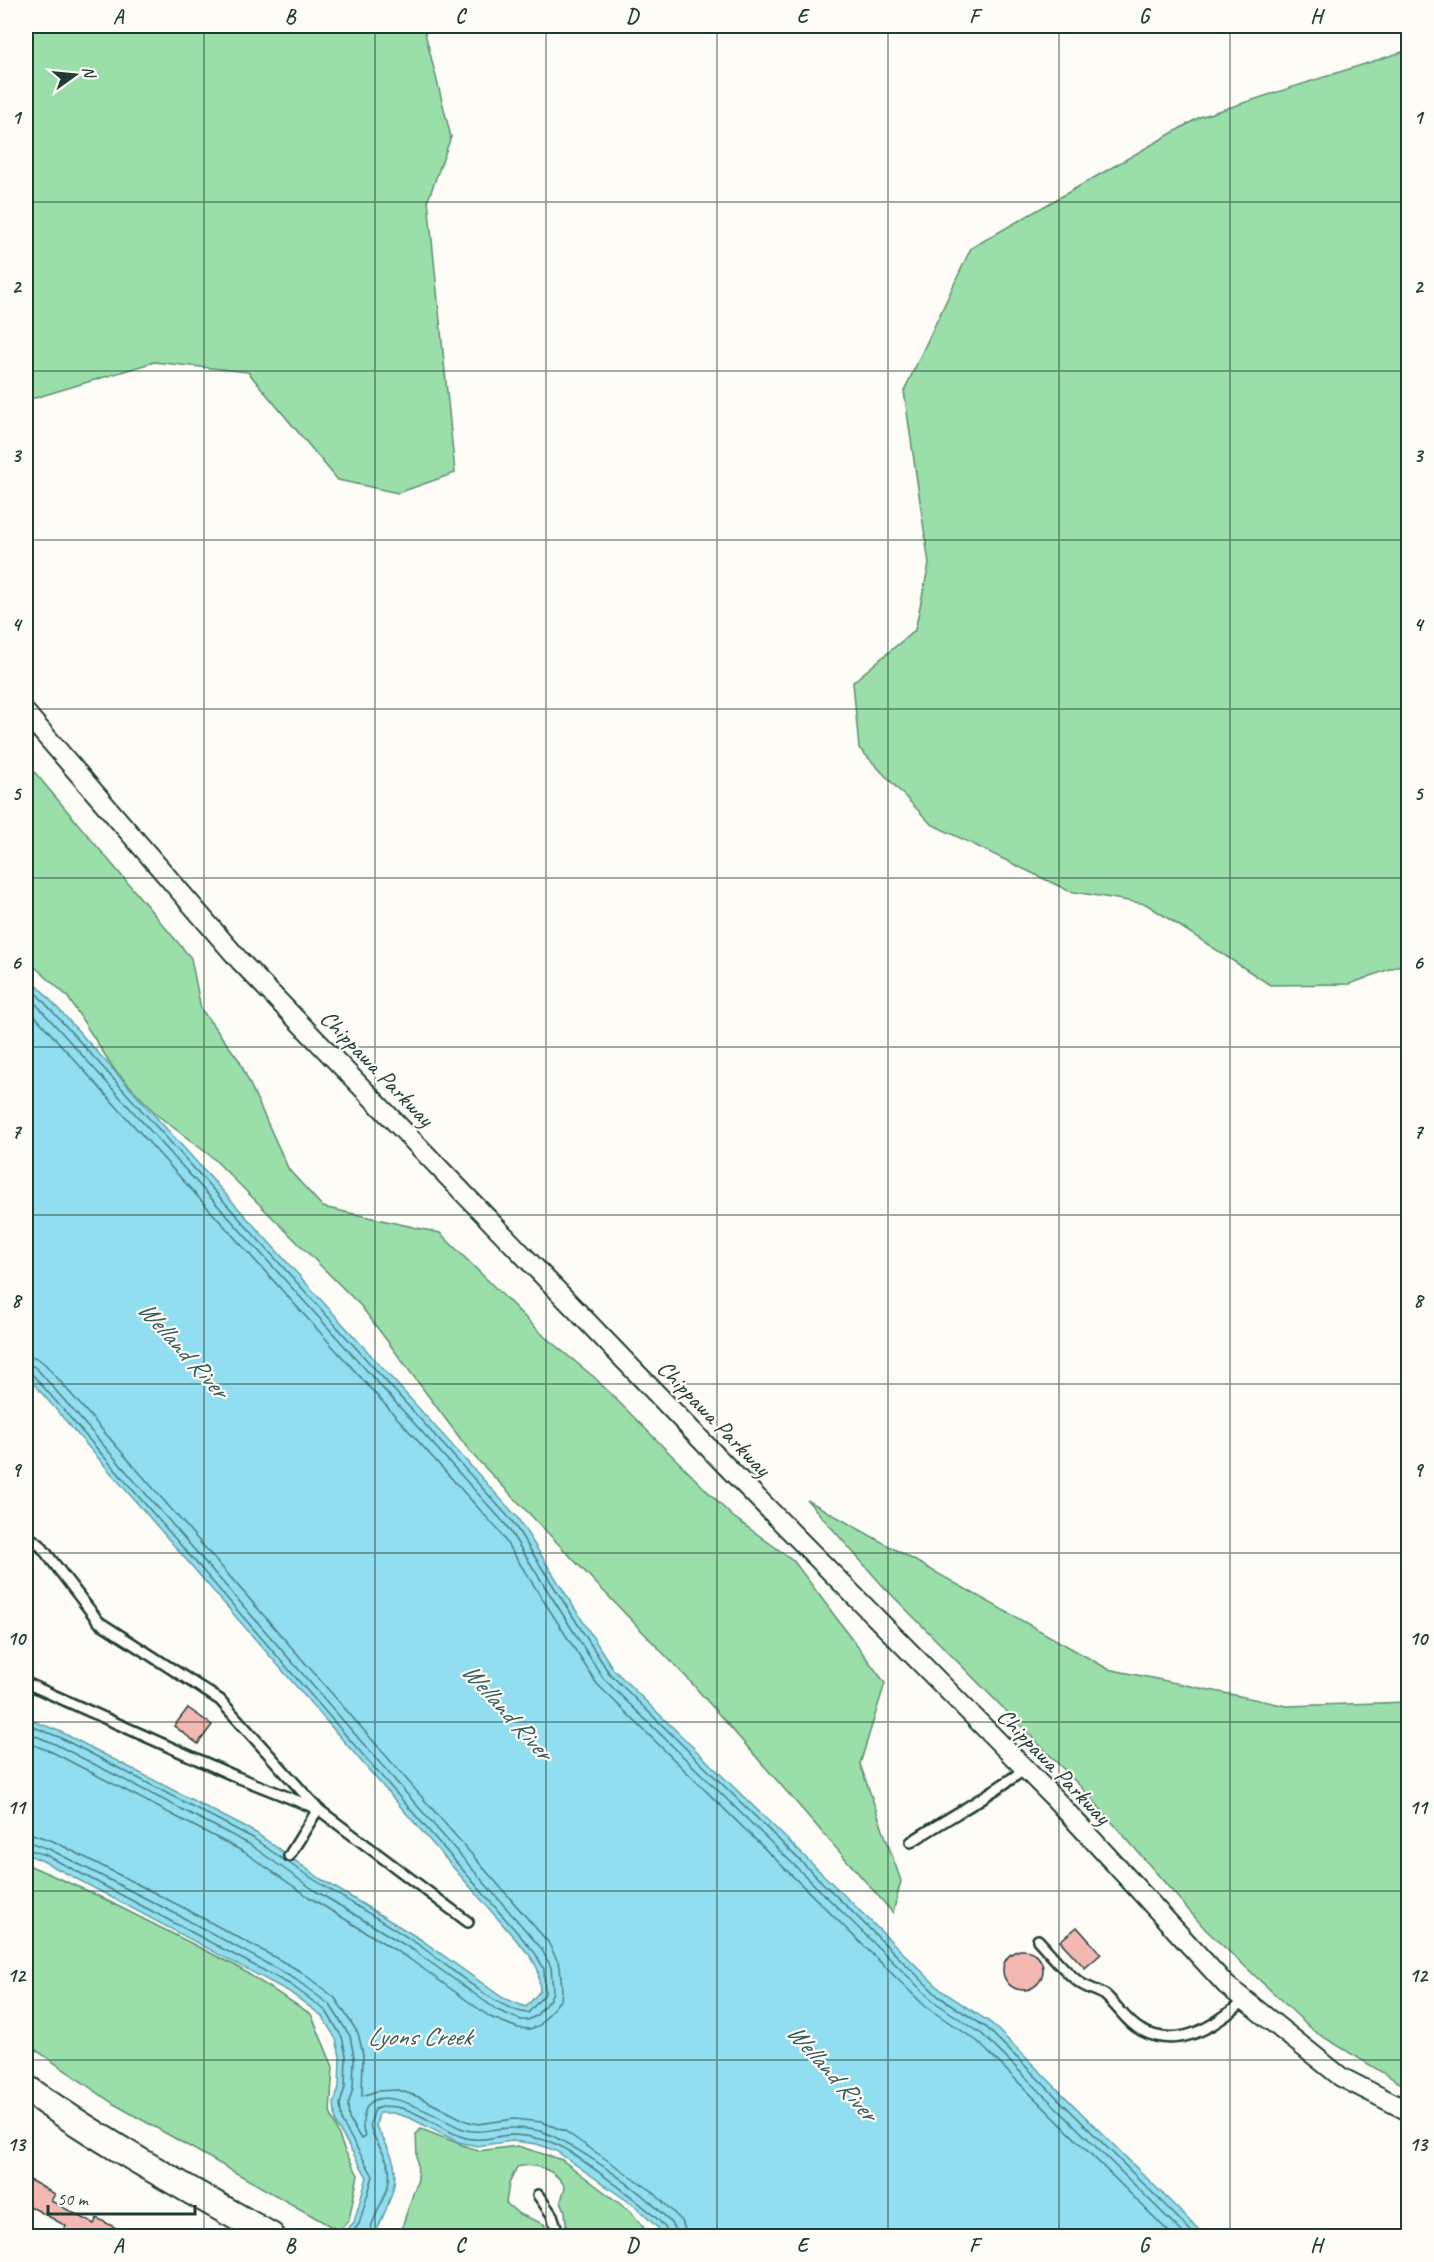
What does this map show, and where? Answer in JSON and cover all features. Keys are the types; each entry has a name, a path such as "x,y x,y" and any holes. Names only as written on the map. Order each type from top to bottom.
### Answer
{"main road":[{"path":"26,2088 71,2119 156,2171 271,2236"}],"street":[{"name":"Chippawa Parkway","path":"26,713 240,961 723,1463 1025,1768 1226,1985 1341,2077 1408,2111"}],"lane":[{"path":"26,1535 40,1545 99,1622 220,1700 318,1809 468,1922"},
{"path":"26,1683 237,1777 318,1809"},
{"path":"911,1842 996,1790 1025,1768"},
{"path":"289,1856 318,1809"},
{"path":"1038,1940 1080,1983 1103,1994 1140,2030 1160,2037 1182,2037 1200,2032 1216,2024 1245,2000"},
{"path":"538,2195 552,2215 559,2236"}],"green space":[{"path":"26,26 427,26 424,29 451,137 428,200 455,473 398,493 338,480 248,372 154,362 35,398 26,397"},
{"path":"1408,50 1408,962 1350,984 1270,985 1146,904 1069,891 931,824 859,748 853,682 915,630 929,564 904,391 971,248 1200,117"},
{"path":"26,762 191,958 201,1009 239,1060 289,1170 323,1207 440,1233 545,1337 594,1377 732,1516 793,1560 885,1683 860,1764 901,1881 893,1913 688,1679 471,1453 361,1306 212,1157 157,1115 114,1069 67,996 26,959"},
{"path":"807,1500 1108,1669 1287,1706 1408,1702 1408,2088 1315,2032 1206,1930 1084,1790 882,1585"},
{"path":"26,1864 92,1893 236,1966 311,2014 333,2067 330,2112 344,2149 358,2175 349,2220 339,2231 114,2104 26,2043"},
{"path":"421,2129 478,2151 518,2146 562,2160 632,2213 650,2236 567,2236 565,2211 561,2201 565,2187 551,2172 538,2167 524,2166 517,2167 509,2184 506,2203 519,2214 544,2224 549,2236 399,2236 418,2179 416,2134"}],"water":[{"path":"26,973 517,1517 613,1669 942,1991 991,2023 1205,2236 666,2236 636,2207 556,2151 537,2144 512,2141 477,2146 458,2142 410,2118 393,2113 379,2113 376,2126 391,2155 395,2175 388,2206 375,2235 341,2236 354,2222 367,2177 336,2124 334,2103 339,2087 340,2056 336,2039 322,2016 288,1991 26,1854 26,1718 61,1732 256,1833 321,1879 420,1939 503,1998 526,2007 540,1991 538,1970 531,1957 26,1375"}],"building":[{"path":"188,1708 212,1725 198,1744 174,1726"},
{"path":"1077,1927 1101,1954 1085,1968 1060,1941"},
{"path":"1023,1950 1037,1956 1043,1970 1037,1984 1023,1990 1009,1984 1003,1970 1009,1956"},
{"path":"26,2178 55,2194 51,2201 94,2224 97,2218 131,2236 61,2236 66,2226 26,2204"}],"water label":[{"name":"Welland River","path":"183,1349"},
{"name":"Welland River","path":"507,1711"},
{"name":"Lyons Creek","path":"419,2036"},
{"name":"Welland River","path":"832,2072"}]}
